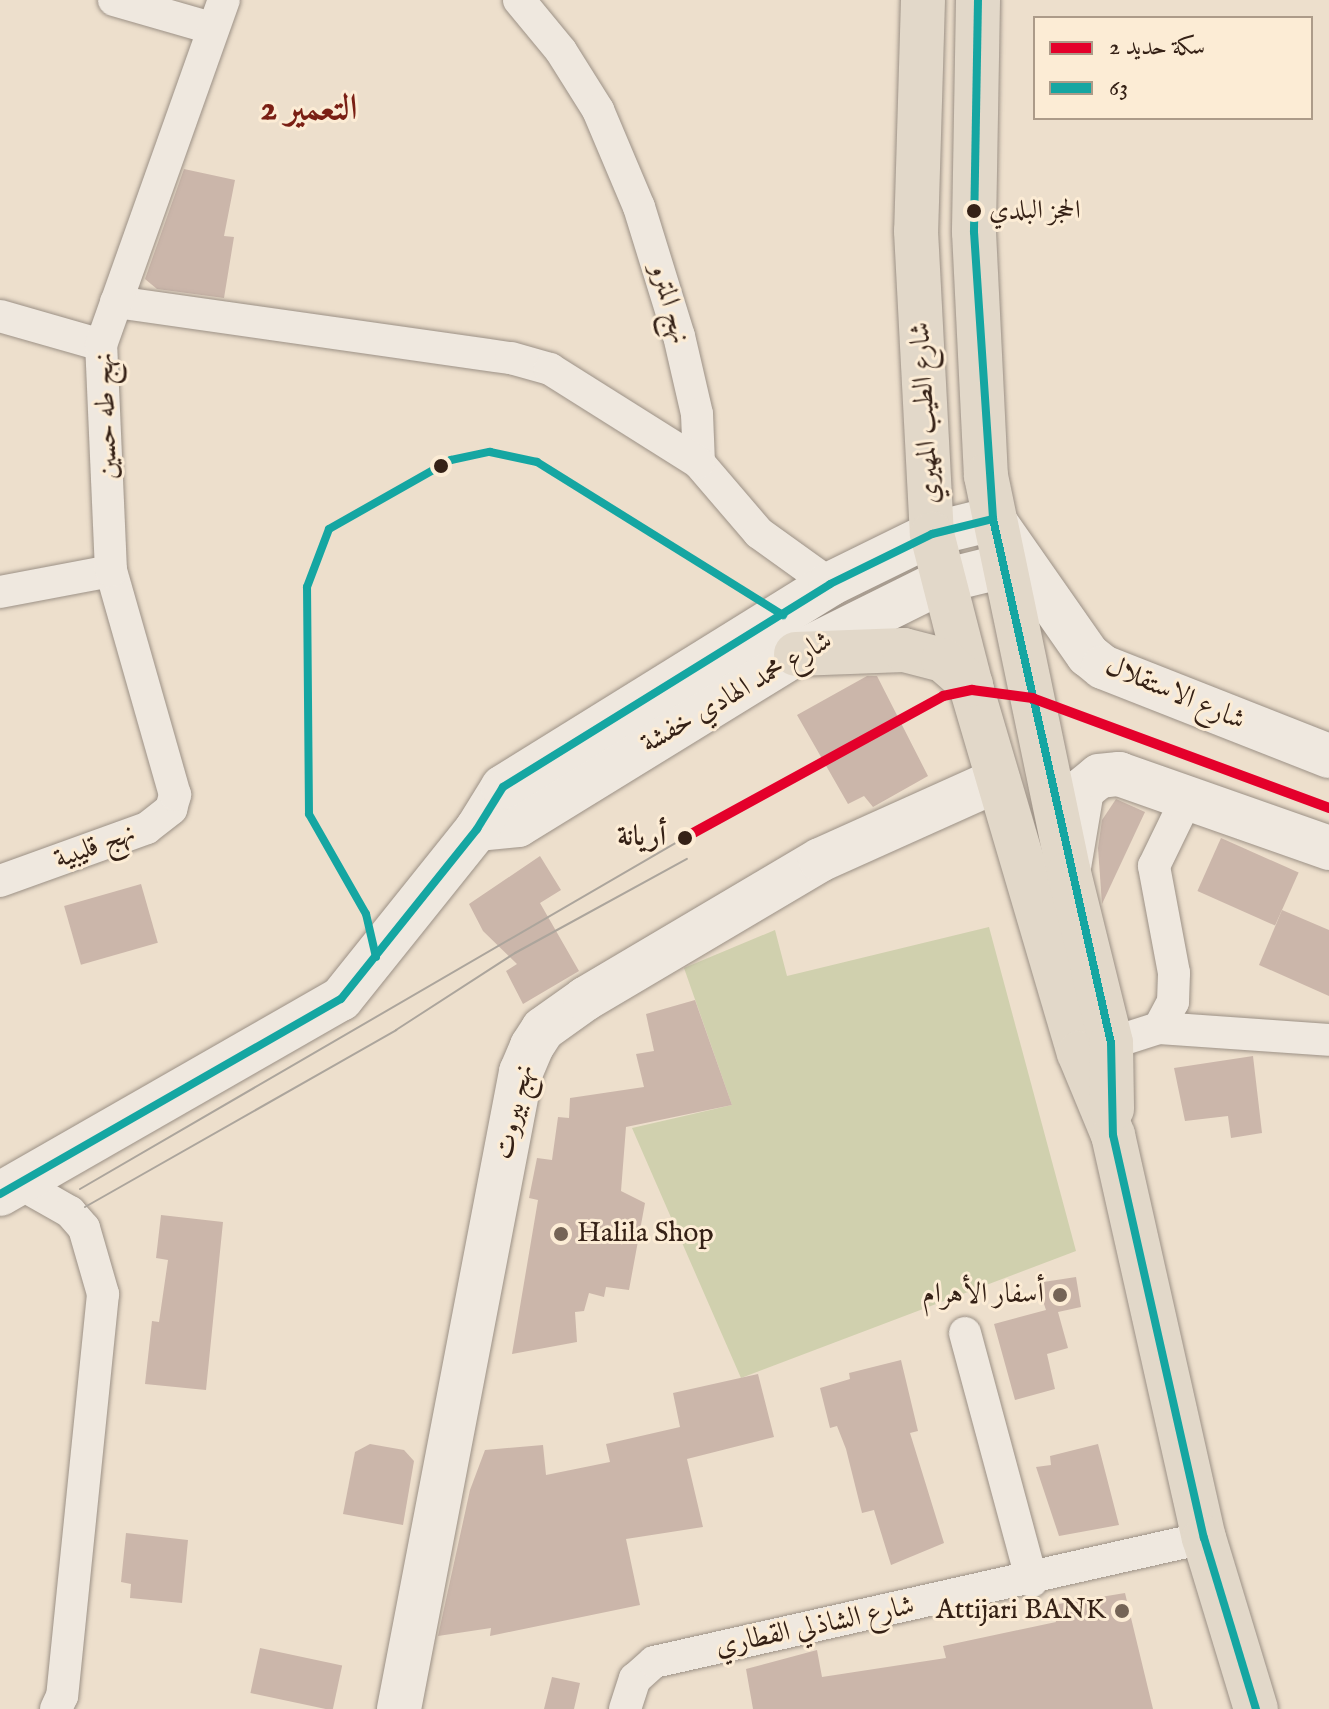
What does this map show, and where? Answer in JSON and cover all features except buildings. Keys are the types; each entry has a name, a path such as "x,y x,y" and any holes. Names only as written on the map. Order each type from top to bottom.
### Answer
{"main road":[{"name":"شارع الطيب المهيري","path":"923,0 916,231 932,534 998,780 1095,1048"},
{"name":"شارع الطيب المهيري","path":"978,0 974,232 993,519 1069,873 1095,1048 1113,1135 1204,1538 1256,1709"},
{"path":"796,654 904,650 943,660 971,684"}],"street":[{"path":"114,0 217,14"},
{"name":"نهج المترو","path":"519,0 561,51 598,110 639,207 679,336 697,414 699,463"},
{"name":"نهج طه حسين","path":"175,795 111,571 101,345 217,14"},
{"path":"116,302 479,349 550,369 699,463 759,533 830,584"},
{"path":"0,316 101,345"},
{"name":"شارع محمد الهادي خفشة","path":"9,1188 331,1007 477,829 503,787 830,584 932,534 993,519"},
{"name":"شارع الاستقلال","path":"993,519 1088,655 1103,667 1329,756"},
{"name":"شارع محمد الهادي خفشة","path":"477,829 518,825 796,654 943,581 1004,566"},
{"path":"0,592 111,571"},
{"path":"1069,873 1078,805 1089,781 1109,775 1137,777 1329,848"},
{"name":"نهج بيروت","path":"399,1709 518,1088 532,1046 543,1029 585,999 820,860 998,780"},
{"name":"نهج قليبية","path":"0,881 147,828 171,809 175,795"},
{"path":"1159,1028 1173,1002 1174,973 1154,866 1188,796"},
{"path":"1095,1048 1159,1028 1329,1040"},
{"path":"9,1188 70,1212 84,1228 103,1294 64,1680 56,1709"},
{"path":"965,1333 1032,1581"},
{"name":"شارع الشاذلي القطاري","path":"625,1709 635,1679 654,1662 1032,1581 1204,1538"}],"green space":[{"path":"989,927 1076,1251 741,1378 632,1128 732,1105 684,968 775,930 787,976"}],"tram line":[{"path":"80,1189 684,838"},
{"path":"85,1207 396,1030 515,953 687,859"}],"rail line":[{"name":"2","path":"684,838 943,696 972,690 1032,698 1329,808"}],"transit line":[{"name":"63","path":"978,0 974,232 993,519 1111,1043 1113,1135 1204,1538 1256,1709"},
{"name":"63","path":"376,957 366,914 309,814 307,587 329,529 451,460 490,452 537,462 783,615"},
{"name":"63","path":"0,1194 341,999 477,829 503,787 830,584 932,534 993,519"}],"place":[{"name":"الحجز البلدي","path":"974,211"},
{"name":"أريانة","path":"685,838"},
{"name":"Halila Shop","path":"561,1234"},
{"name":"أسفار الأهرام","path":"1060,1295"},
{"name":"Attijari BANK","path":"1122,1611"}],"district":[{"name":"التعمير 2","path":"309,110"}]}
